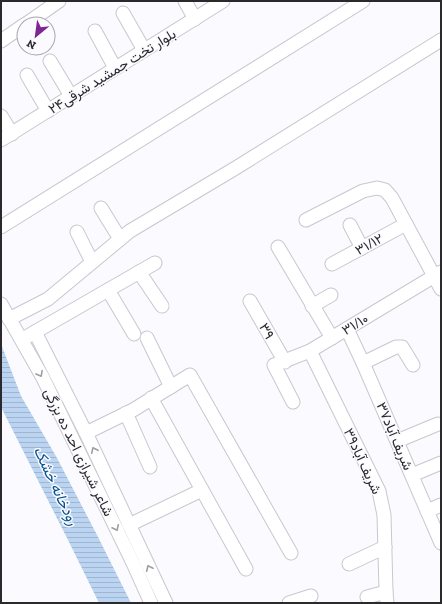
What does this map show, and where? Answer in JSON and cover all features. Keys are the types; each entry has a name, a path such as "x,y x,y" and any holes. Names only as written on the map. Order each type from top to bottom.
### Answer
{"street":[{"path":"38,16 59,1"},
{"path":"185,1 195,19"},
{"name":"بلوار تخت جمشید شرقی۲۴","path":"6,137 223,1"},
{"path":"1,227 363,1"},
{"path":"123,13 144,50"},
{"path":"1,41 16,31"},
{"path":"95,31 115,68"},
{"path":"9,319 48,299 130,232 441,40"},
{"path":"50,61 71,96"},
{"path":"27,76 48,111"},
{"path":"1,116 6,137"},
{"path":"306,220 363,191 377,188 385,190 392,198 437,275 441,290"},
{"path":"101,208 120,239"},
{"name":"۳۱/۱۲","path":"332,264 406,224"},
{"path":"350,225 362,248"},
{"path":"76,232 92,262"},
{"path":"278,247 332,338"},
{"path":"21,340 155,263"},
{"path":"139,272 162,306"},
{"name":"۳۱/۱۰","path":"279,363 310,351 437,275"},
{"path":"108,290 141,336 171,387"},
{"path":"312,306 331,295"},
{"name":"۳۹","path":"250,301 279,363 293,402"},
{"name":"شاعر شیرازی احد ده بزرگی","path":"1,304 43,378 151,603"},
{"name":"شریف آباد۳۷","path":"347,329 363,362 441,543"},
{"path":"35,332 86,433 166,603"},
{"path":"363,362 396,346 402,347 413,365"},
{"name":"شریف آباد۳۹","path":"310,351 379,491 384,515 386,598"},
{"path":"86,433 126,413 190,375 291,553"},
{"path":"151,398 246,569"},
{"path":"126,413 150,468"},
{"path":"397,441 438,424"},
{"path":"412,475 441,463"},
{"path":"129,525 202,490"},
{"path":"427,511 441,505"},
{"path":"349,564 384,547"},
{"path":"289,603 311,596"},
{"path":"367,597 386,598"}],"water":[{"name":"رودخانه خشک","path":"1,344 21,396 57,458 131,603 99,603 1,407"}]}
